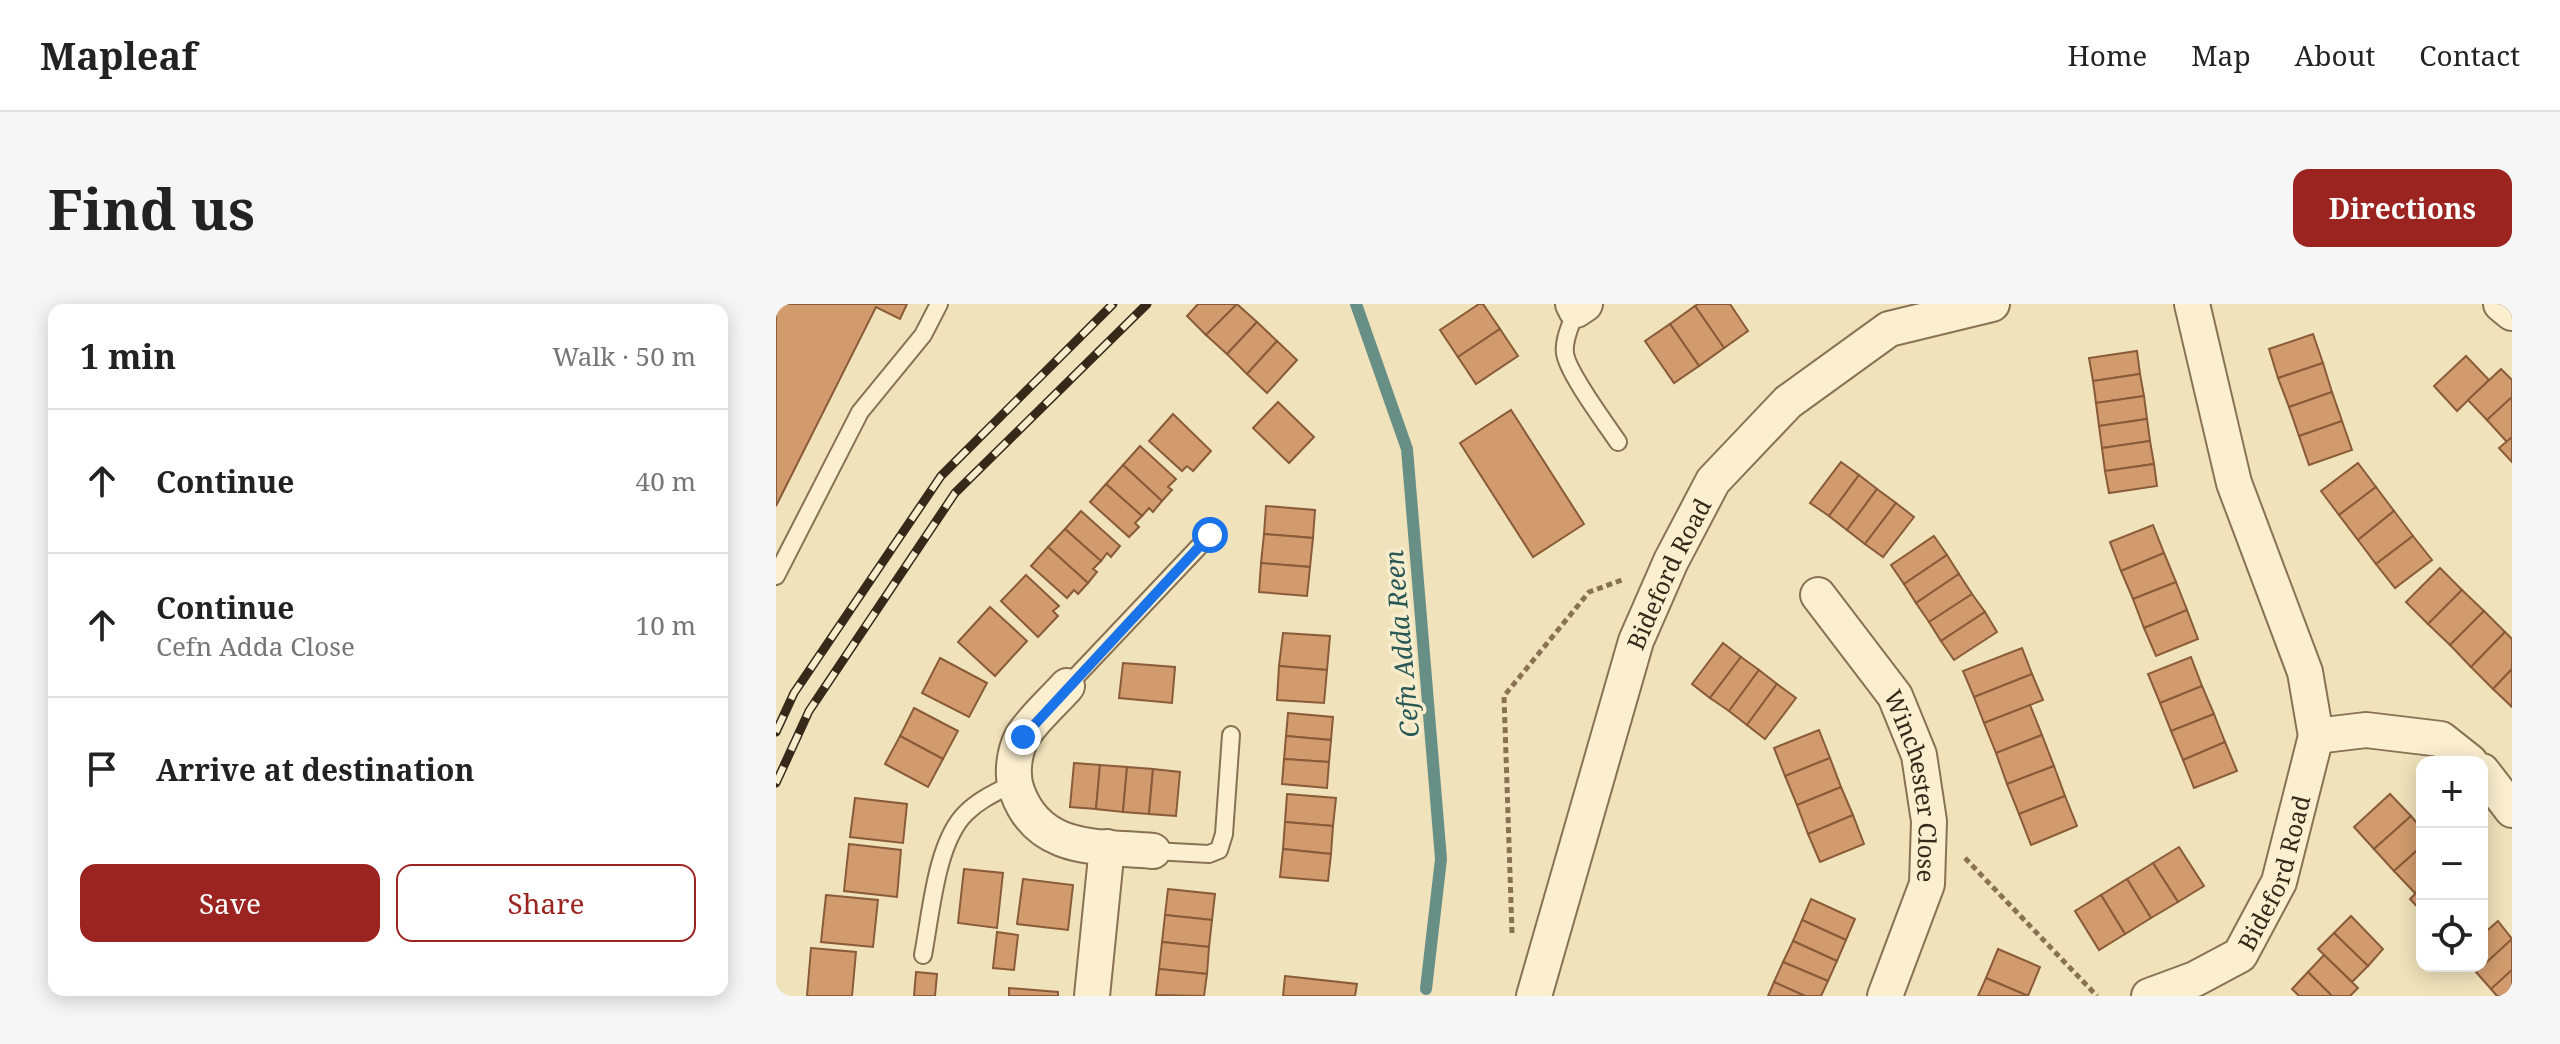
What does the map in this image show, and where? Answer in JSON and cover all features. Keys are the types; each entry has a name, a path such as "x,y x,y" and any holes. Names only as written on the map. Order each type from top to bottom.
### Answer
{"street":[{"name":"Bideford Road","path":"1534,996 1636,641 1671,561 1713,481 1788,402 1889,329 1992,304"},
{"name":"Bideford Road","path":"2149,996 2195,979 2240,955 2279,882 2316,736 2305,672 2234,483 2192,304"},
{"path":"2501,304 2512,313"},
{"name":"Winchester Close","path":"1818,595 1895,696 1919,755 1929,821 1927,884 1885,996"},
{"path":"1067,686 1023,737 1015,758 1014,783 1022,805 1036,825 1054,838 1076,844 1153,851"},
{"path":"2316,736 2366,730 2441,739 2462,756"},
{"path":"2488,779 2512,810"},
{"path":"1092,996 1107,847"}],"lane":[{"path":"776,576 860,412 923,335 939,304"},
{"path":"1578,306 1565,344 1565,357 1618,442"},
{"path":"1067,686 1210,535"},
{"path":"1153,851 1209,854 1219,850 1224,834 1231,735"},
{"path":"923,955 941,863 950,837 964,814 986,797 1014,783"}],"path":[{"path":"1513,949 1504,696 1589,592 1671,561"},
{"path":"1929,821 2097,996"}],"building":[{"path":"776,304 907,304 900,319 876,307 776,506"},
{"path":"1198,304 1237,304 1206,335 1187,316"},
{"path":"1237,304 1257,322 1227,354 1206,335"},
{"path":"1483,304 1500,329 1458,357 1440,330"},
{"path":"1730,304 1748,331 1724,348 1695,306"},
{"path":"1695,306 1724,348 1699,366 1670,324"},
{"path":"1257,322 1277,341 1247,374 1227,354"},
{"path":"1670,324 1699,366 1674,383 1645,341"},
{"path":"1500,329 1518,356 1476,384 1458,357"},
{"path":"2313,334 2323,363 2278,378 2269,349"},
{"path":"1277,341 1297,360 1267,393 1247,374"},
{"path":"2137,351 2140,374 2093,381 2089,358"},
{"path":"2466,356 2489,380 2457,411 2434,386"},
{"path":"2323,363 2332,392 2289,407 2278,378"},
{"path":"2501,369 2512,380 2512,397 2487,420 2468,400"},
{"path":"2140,374 2144,396 2096,403 2093,381"},
{"path":"2332,392 2342,421 2299,436 2289,407"},
{"path":"2144,396 2147,419 2099,426 2096,403"},
{"path":"2512,397 2512,437 2507,442 2487,420"},
{"path":"1278,402 1314,437 1289,463 1253,428"},
{"path":"1511,410 1584,524 1533,557 1460,443"},
{"path":"1173,414 1211,451 1193,471 1187,466 1182,471 1149,441"},
{"path":"2147,419 2150,441 2102,448 2099,426"},
{"path":"2342,421 2352,450 2309,465 2299,436"},
{"path":"2512,437 2512,462 2499,448"},
{"path":"2150,441 2154,464 2105,471 2102,448"},
{"path":"1140,446 1176,479 1168,487 1172,490 1162,501 1123,465"},
{"path":"1841,462 1859,475 1829,516 1810,503"},
{"path":"2358,463 2376,487 2339,515 2321,491"},
{"path":"2154,464 2157,486 2109,493 2105,471"},
{"path":"1123,465 1162,501 1153,512 1149,508 1142,516 1106,484"},
{"path":"1859,475 1877,489 1847,530 1829,516"},
{"path":"1106,484 1142,516 1135,523 1139,527 1129,537 1090,502"},
{"path":"2376,487 2394,511 2358,540 2339,515"},
{"path":"1877,489 1896,503 1865,544 1847,530"},
{"path":"1896,503 1914,517 1883,557 1865,544"},
{"path":"1266,506 1315,510 1313,538 1264,534"},
{"path":"1081,511 1120,546 1111,557 1107,553 1101,561 1065,529"},
{"path":"2394,511 2413,536 2376,564 2358,540"},
{"path":"2153,525 2164,553 2121,571 2110,542"},
{"path":"1065,529 1101,561 1093,569 1097,572 1088,583 1048,547"},
{"path":"1264,534 1313,538 1310,567 1261,563"},
{"path":"1934,536 1947,555 1904,584 1891,565"},
{"path":"2413,536 2432,560 2395,588 2376,564"},
{"path":"1048,547 1088,583 1078,594 1074,590 1067,598 1031,566"},
{"path":"2164,553 2176,582 2133,599 2121,571"},
{"path":"1947,555 1959,574 1916,603 1904,584"},
{"path":"1261,563 1310,567 1307,596 1259,592"},
{"path":"2440,568 2462,590 2428,624 2406,602"},
{"path":"1959,574 1972,594 1929,622 1916,603"},
{"path":"1026,575 1059,606 1053,611 1058,616 1038,637 1001,601"},
{"path":"2176,582 2187,610 2144,628 2133,599"},
{"path":"2462,590 2484,611 2450,645 2428,624"},
{"path":"1972,594 1985,612 1941,641 1929,622"},
{"path":"990,607 1027,641 995,676 958,642"},
{"path":"2187,610 2198,639 2156,656 2144,628"},
{"path":"2484,611 2505,632 2471,667 2450,645"},
{"path":"1985,612 1997,632 1954,660 1941,641"},
{"path":"2505,632 2512,639 2512,669 2493,689 2471,667"},
{"path":"1283,633 1330,636 1327,670 1279,666"},
{"path":"1723,643 1741,657 1710,698 1692,684"},
{"path":"2022,648 2032,674 1974,697 1963,671"},
{"path":"1741,657 1759,670 1729,711 1710,698"},
{"path":"2191,657 2202,686 2160,703 2148,674"},
{"path":"940,658 987,683 969,717 922,693"},
{"path":"1123,663 1175,667 1172,703 1119,698"},
{"path":"1279,666 1327,670 1324,703 1277,700"},
{"path":"2512,669 2512,707 2493,689"},
{"path":"1759,670 1777,684 1747,725 1729,711"},
{"path":"2032,674 2043,700 1984,723 1974,697"},
{"path":"1777,684 1796,698 1765,739 1747,725"},
{"path":"2202,686 2214,714 2171,731 2160,703"},
{"path":"2030,705 2042,735 1996,753 1984,723"},
{"path":"914,708 958,731 943,759 900,736"},
{"path":"1288,713 1333,717 1331,740 1286,736"},
{"path":"2214,714 2225,742 2183,760 2171,731"},
{"path":"1819,730 1830,758 1785,776 1774,748"},
{"path":"2042,735 2054,766 2007,784 1996,753"},
{"path":"900,736 943,759 928,787 885,764"},
{"path":"1286,736 1331,740 1329,762 1284,759"},
{"path":"2225,742 2237,771 2194,788 2183,760"},
{"path":"1830,758 1841,787 1797,805 1785,776"},
{"path":"1284,759 1329,762 1327,788 1282,784"},
{"path":"1074,763 1100,765 1096,809 1070,807"},
{"path":"1100,765 1127,767 1123,812 1096,809"},
{"path":"2054,766 2065,796 2019,814 2007,784"},
{"path":"1127,767 1153,769 1149,814 1123,812"},
{"path":"1153,769 1180,772 1176,816 1149,814"},
{"path":"1841,787 1853,815 1808,834 1797,805"},
{"path":"1287,794 1336,798 1333,826 1285,822"},
{"path":"2390,794 2411,816 2374,849 2354,827"},
{"path":"2065,796 2077,826 2031,845 2019,814"},
{"path":"855,798 907,804 903,843 850,837"},
{"path":"1853,815 1864,844 1820,862 1808,834"},
{"path":"2411,816 2416,822 2416,851 2394,871 2374,849"},
{"path":"1285,822 1333,826 1331,854 1283,849"},
{"path":"849,844 901,850 897,897 844,891"},
{"path":"2179,847 2204,886 2178,902 2153,863"},
{"path":"1283,849 1331,854 1328,881 1280,877"},
{"path":"2416,851 2416,892 2415,893 2394,871"},
{"path":"2153,863 2178,902 2151,918 2127,879"},
{"path":"964,869 1003,873 997,928 958,923"},
{"path":"1023,879 1073,885 1068,930 1017,924"},
{"path":"2127,879 2151,918 2125,934 2101,895"},
{"path":"1168,889 1215,894 1212,920 1165,915"},
{"path":"826,895 878,900 873,947 821,942"},
{"path":"2101,895 2125,934 2099,950 2075,911"},
{"path":"1811,899 1855,919 1846,940 1802,920"},
{"path":"1165,915 1212,920 1209,947 1162,942"},
{"path":"2351,916 2383,949 2368,966 2334,933"},
{"path":"1802,920 1846,940 1837,961 1793,941"},
{"path":"2498,921 2512,939 2488,961 2488,930"},
{"path":"997,932 1018,935 1014,970 993,968"},
{"path":"2334,933 2368,966 2352,982 2318,949"},
{"path":"2512,939 2512,970 2491,989 2476,972 2488,972 2488,961"},
{"path":"1793,941 1837,961 1828,981 1783,962"},
{"path":"1162,942 1209,947 1207,974 1159,969"},
{"path":"811,948 856,952 852,996 807,996"},
{"path":"1998,949 2040,967 2028,996 1986,978"},
{"path":"2324,955 2358,988 2350,996 2332,996 2308,972"},
{"path":"1783,962 1828,981 1821,996 1805,996 1774,982"},
{"path":"1159,969 1207,974 1204,996 1156,995"},
{"path":"2512,970 2512,996 2497,996 2491,989"},
{"path":"916,972 937,974 935,996 914,996"},
{"path":"2308,972 2332,996 2299,996 2292,989"},
{"path":"1285,976 1357,984 1355,996 1283,996"},
{"path":"1986,978 2028,996 1978,996"},
{"path":"1774,982 1805,996 1768,996"},
{"path":"1009,988 1058,992 1058,996 1009,996"}],"waterway":[{"name":"Cefn Adda Reen","path":"1356,304 1407,449 1441,859 1426,989"}],"railway":[{"path":"776,732 794,693 941,476 1113,304"},
{"path":"776,783 809,711 955,493 1147,304"}],"route":[{"path":"1023,737 1210,535"}]}
